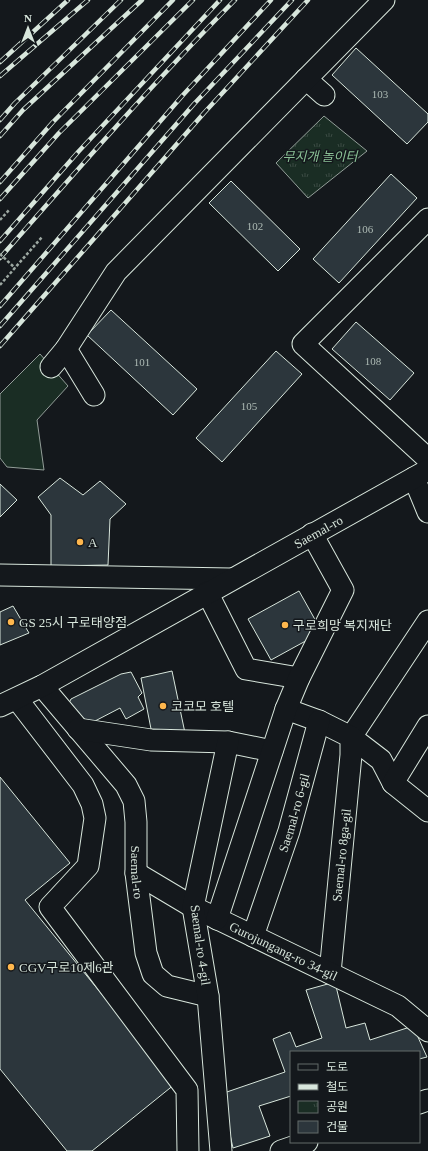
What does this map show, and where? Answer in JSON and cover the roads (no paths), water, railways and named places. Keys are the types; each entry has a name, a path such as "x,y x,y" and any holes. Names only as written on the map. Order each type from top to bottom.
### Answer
{"street":[{"path":"51,367 66,349 116,272 384,0"},
{"path":"306,79 324,95"},
{"path":"428,219 303,344 428,459"},
{"path":"66,349 94,395"},
{"path":"421,474 428,512"},
{"name":"Saemal-ro","path":"9,702 42,686 207,592 421,474"},
{"path":"217,919 286,708 299,678 343,590 312,534"},
{"path":"0,575 232,579"},
{"path":"207,592 246,669 299,678"},
{"path":"351,737 428,621"},
{"name":"Saemal-ro","path":"42,686 126,785 134,800 136,822 136,874 146,953 153,974 167,986 208,996"},
{"path":"9,702 83,785 92,804 95,818 88,866 50,907 187,1090 188,1151"},
{"path":"286,708 319,721 351,737 381,760 393,783 428,811"},
{"name":"Saemal-ro 6-gil","path":"253,936 289,831 319,721"},
{"path":"393,783 428,726"},
{"path":"78,728 151,740 228,742 272,751"},
{"name":"Saemal-ro 8ga-gil","path":"330,973 351,755 351,737"},
{"name":"Saemal-ro 4-gil","path":"221,1151 208,996 193,907 228,742"},
{"name":"Gurojungang-ro 34-gil","path":"136,874 193,907 398,1006 428,1031"},
{"path":"281,1151 304,1143"}],"railway":[{"path":"0,62 68,0"},
{"path":"0,76 88,0"},
{"path":"0,120 15,103 121,0"},
{"path":"0,136 23,110 142,0"},
{"path":"0,182 53,122 173,0"},
{"path":"0,199 59,133 193,0"},
{"path":"0,241 79,151 220,0"},
{"path":"0,258 145,95 235,0"},
{"path":"0,306 183,95 271,0"},
{"path":"0,326 194,104 292,0"},
{"path":"0,346 204,113 308,0"}],"place":[{"name":"A","path":"80,542"},
{"name":"GS 25시 구로태양점","path":"11,622"},
{"name":"구로희망 복지재단","path":"285,625"},
{"name":"코코모 호텔","path":"163,706"},
{"name":"CGV구로10제6관","path":"11,967"}],"park label":[{"name":"무지개 놀이터","path":"320,156"}]}
